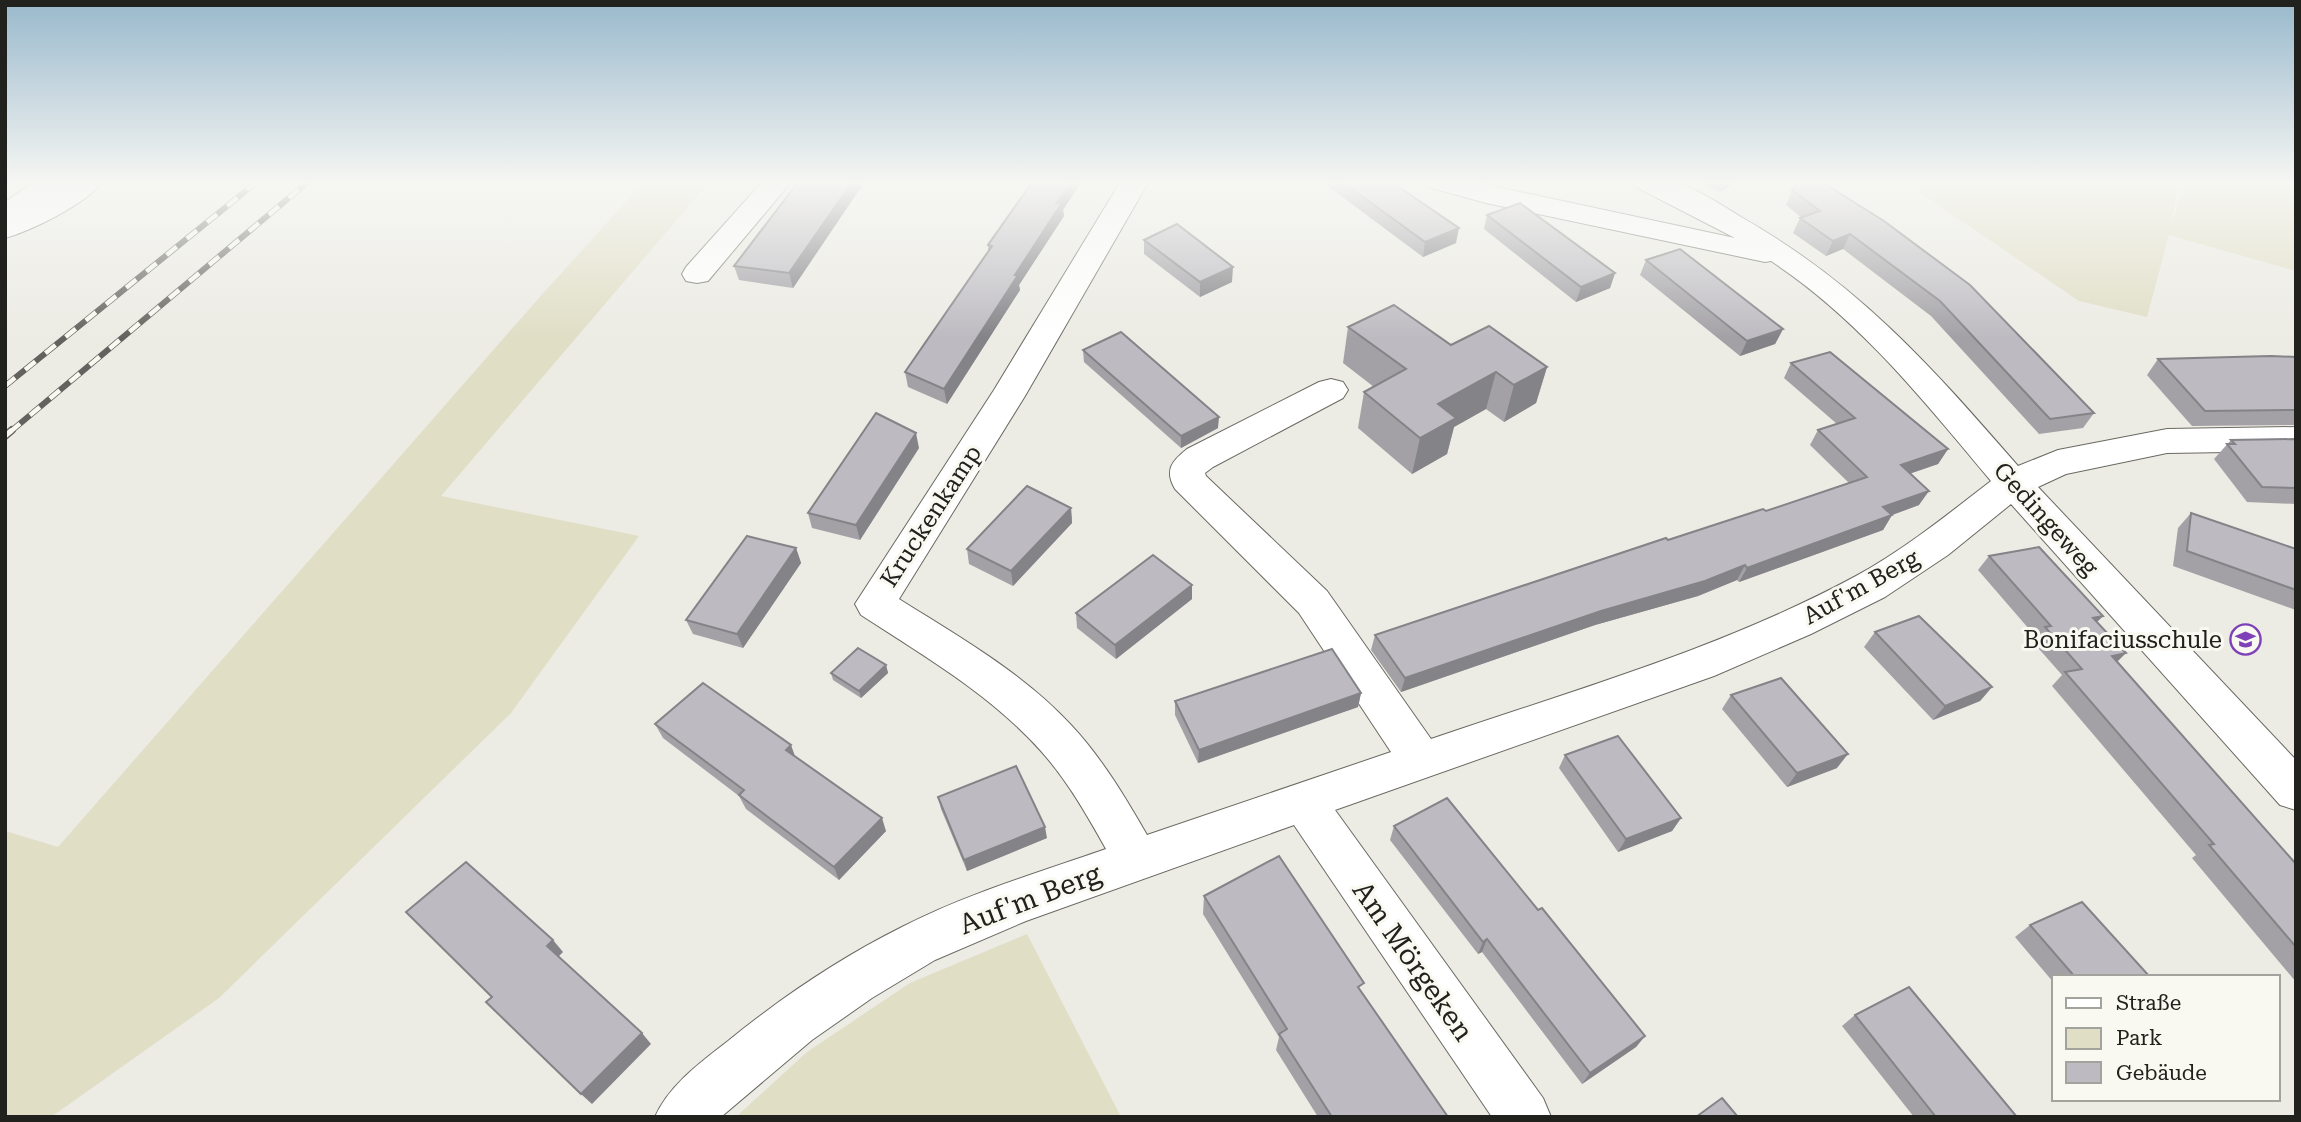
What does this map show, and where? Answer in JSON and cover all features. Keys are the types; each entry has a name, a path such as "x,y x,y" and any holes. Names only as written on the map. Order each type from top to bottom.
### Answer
{"street":[{"path":"697,274 732,233"},
{"name":"Kruckenkamp","path":"1104,233 1008,396 875,604 960,659 1014,699 1055,737 1092,784 1136,859"},
{"name":"Gedingeweg","path":"1670,233 1787,256"},
{"name":"Gedingeweg","path":"1752,233 1787,256 1856,310 1909,363 2013,483 2296,791"},
{"path":"1331,390 1200,458 1187,468 1188,480 1313,603 1421,760"},
{"name":"Auf'm Berg","path":"682,1117 773,1036 848,984 920,943 1016,902 1699,664 1797,623 1871,586 1924,552 2013,483 2058,463 2167,441 2296,439"},
{"name":"Am Mörgeken","path":"1304,803 1524,1117"}],"green space":[{"path":"597,233 665,233 441,496 639,536 511,713 219,998 51,1117 5,1117 5,831 58,847"},
{"path":"1980,233 2296,233 2296,271 2169,235 2147,317 2079,301"},
{"path":"1027,934 1121,1117 736,1117 807,1052 910,983"}],"building":[{"path":"759,233 817,233 789,273 734,266"},
{"path":"996,233 1042,233 944,389 905,372 992,246 988,245"},
{"path":"1158,233 1189,233 1233,267 1200,282 1144,240"},
{"path":"1413,233 1446,233 1425,242"},
{"path":"1511,233 1561,233 1615,273 1581,287"},
{"path":"1822,233 1901,233 1970,285 2094,413 2050,419 1940,301 1850,234 1833,241"},
{"path":"1680,249 1783,329 1747,341 1646,260"},
{"path":"1394,305 1451,345 1489,326 1547,367 1514,385 1496,372 1438,404 1456,418 1420,438 1364,392 1406,369 1348,327"},
{"path":"1121,332 1219,417 1181,436 1083,350"},
{"path":"1830,352 1948,449 1901,465 1929,491 1883,507 1892,515 1747,568 1745,565 1705,581 1601,611 1405,678 1375,635 1666,538 1668,540 1763,509 1766,511 1867,477 1818,430 1855,418 1791,363"},
{"path":"2296,357 2296,410 2205,411 2158,359"},
{"path":"876,413 916,433 856,525 808,513"},
{"path":"2296,439 2296,488 2262,487 2227,444 2235,444 2231,440"},
{"path":"1027,486 1071,508 1011,571 967,549"},
{"path":"2191,513 2296,549 2296,590 2187,551"},
{"path":"747,536 796,548 737,634 686,620"},
{"path":"2039,547 2103,616 2093,618 2126,653 2112,656 2296,864 2296,947 2209,845 2214,844 2065,672 2082,669 2045,627 2051,626 1989,556"},
{"path":"1153,555 1192,585 1115,645 1076,613"},
{"path":"1919,616 1992,687 1945,706 1875,632"},
{"path":"858,648 886,665 859,691 831,673"},
{"path":"1332,649 1361,693 1199,750 1175,701"},
{"path":"1781,678 1848,754 1797,773 1731,695"},
{"path":"703,683 791,745 786,750 882,818 834,867 739,795 744,790 655,724"},
{"path":"1618,736 1681,818 1626,839 1565,755"},
{"path":"1016,766 1045,827 964,860 938,797"},
{"path":"1447,798 1538,910 1542,908 1645,1036 1590,1073 1487,939 1483,942 1394,826"},
{"path":"1279,856 1364,983 1358,987 1448,1117 1332,1117 1279,1034 1287,1029 1204,896"},
{"path":"466,862 553,940 547,946 642,1033 581,1094 486,1002 492,997 406,912"},
{"path":"2082,902 2148,975 2073,975 2030,925"},
{"path":"1909,987 2017,1117 1936,1117 1855,1015"},
{"path":"1722,1098 1738,1117 1696,1117"}],"railway":[{"path":"5,386 193,233"},
{"path":"10,432 247,233"},
{"path":"5,436 12,430"}],"place":[{"name":"Bonifaciusschule","path":"2245,640"}]}
